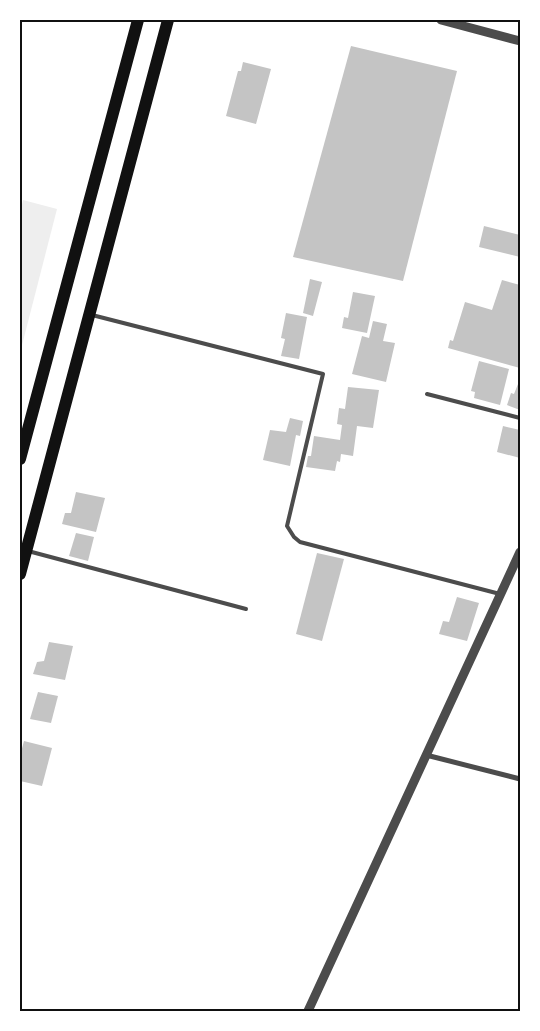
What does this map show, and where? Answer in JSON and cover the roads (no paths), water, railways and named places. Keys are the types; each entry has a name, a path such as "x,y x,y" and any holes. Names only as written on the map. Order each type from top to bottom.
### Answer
{"main road":[{"path":"20,460 138,20"},
{"path":"20,574 168,20"}],"street":[{"path":"441,20 520,41"},
{"path":"308,1011 425,754 520,552"},
{"path":"425,754 520,778"}],"lane":[{"path":"88,314 322,374 287,526 294,537 300,542 500,594"},
{"path":"428,394 520,418"},
{"path":"26,550 246,609"}]}
